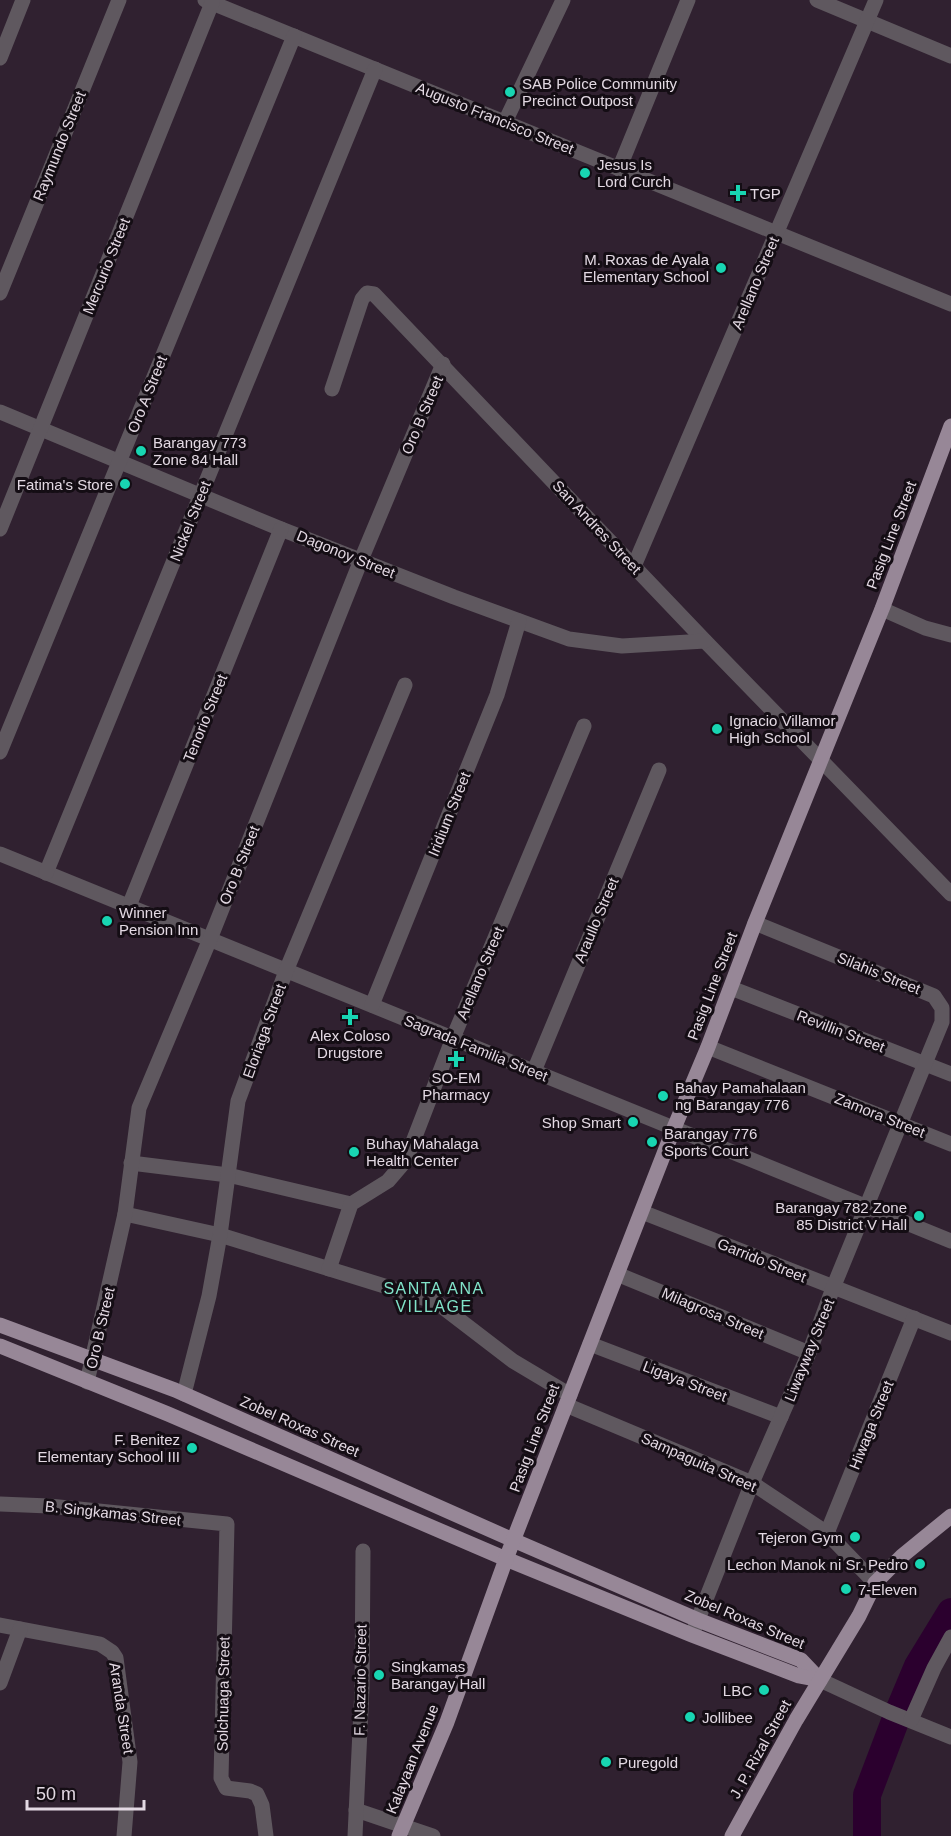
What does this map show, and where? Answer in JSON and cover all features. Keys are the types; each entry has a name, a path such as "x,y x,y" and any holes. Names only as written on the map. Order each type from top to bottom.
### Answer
{"main road":[{"name":"Pasig Line Street","path":"506,1559 755,923 882,609 951,426"},
{"name":"Zobel Roxas Street","path":"0,1325 184,1394 698,1620 801,1660 820,1680"},
{"path":"0,1346 168,1414 506,1559 692,1635 798,1676 820,1680"},
{"name":"J. P. Rizal Street","path":"732,1836 859,1616 875,1583 902,1556 951,1516"},
{"name":"Kalayaan Avenue","path":"401,1831 447,1722 506,1559"}],"street":[{"path":"0,58 23,0"},
{"name":"Raymundo Street","path":"0,292 119,0"},
{"path":"505,122 563,0"},
{"path":"620,169 688,0"},
{"path":"817,0 951,56"},
{"name":"Arellano Street","path":"634,566 876,0"},
{"name":"Augusto Francisco Street","path":"208,1 951,304"},
{"name":"Mercurio Street","path":"0,529 208,1"},
{"name":"Oro A Street","path":"0,752 294,36"},
{"name":"Nickel Street","path":"46,873 375,69"},
{"name":"San Andres Street","path":"332,389 362,299 367,293 374,294 820,761 951,894"},
{"name":"Oro B Street","path":"87,1382 125,1214 139,1108 210,939 361,560 443,364"},
{"name":"Dagonoy Street","path":"0,412 281,529 569,639 621,646 705,641"},
{"name":"Tenorio Street","path":"129,906 281,529"},
{"path":"882,609 925,628 951,635"},
{"name":"Iridium Street","path":"372,1005 496,695 519,621"},
{"name":"Eloriaga Street","path":"184,1394 209,1296 220,1235 238,1101 286,970 405,686"},
{"name":"Arellano Street","path":"351,1204 388,1180 406,1160 453,1038 584,726"},
{"name":"Araullo Street","path":"534,1071 658,770"},
{"name":"Sagrada Familia Street","path":"0,855 951,1241"},
{"name":"Silahis Street","path":"755,923 934,996 942,1008 942,1022 924,1064"},
{"name":"Revillin Street","path":"731,988 951,1074"},
{"name":"Zamora Street","path":"708,1047 951,1144"},
{"name":"Liwayway Street","path":"692,1635 752,1483 809,1353 924,1064"},
{"path":"125,1214 220,1235 329,1269 351,1204 228,1175 131,1163"},
{"name":"Garrido Street","path":"642,1212 951,1333"},
{"name":"Sampaguita Street","path":"329,1269 436,1302 568,1400 752,1483 827,1533 875,1583"},
{"name":"Milagrosa Street","path":"617,1274 809,1353"},
{"name":"Hiwaga Street","path":"827,1533 914,1318"},
{"name":"Ligaya Street","path":"590,1344 781,1417"},
{"name":"B. Singkamas Street","path":"0,1504 49,1506 227,1524"},
{"name":"Solchuaga Street","path":"227,1524 221,1778 226,1788 253,1791 260,1799 266,1836"},
{"name":"F. Nazario Street","path":"355,1836 362,1688 363,1551"},
{"path":"0,1625 20,1629 0,1683"},
{"name":"Aranda Street","path":"20,1629 100,1644 112,1652 116,1658 130,1762 124,1836"},
{"path":"910,1720 951,1637"},
{"path":"820,1680 951,1737"},
{"path":"356,1810 401,1831 433,1836"}],"waterway":[{"path":"867,1836 867,1795 918,1666 951,1612"}],"place":[{"name":"SAB Police Community Precinct Outpost","path":"510,92"},
{"name":"Jesus Is Lord Curch","path":"585,173"},
{"name":"TGP","path":"738,193"},
{"name":"M. Roxas de Ayala Elementary School","path":"721,268"},
{"name":"Barangay 773 Zone 84 Hall","path":"141,451"},
{"name":"Fatima's Store","path":"125,484"},
{"name":"Ignacio Villamor High School","path":"717,729"},
{"name":"Winner Pension Inn","path":"107,921"},
{"name":"Alex Coloso Drugstore","path":"350,1017"},
{"name":"SO-EM Pharmacy","path":"456,1059"},
{"name":"Bahay Pamahalaan ng Barangay 776","path":"663,1096"},
{"name":"Shop Smart","path":"633,1122"},
{"name":"Barangay 776 Sports Court","path":"652,1142"},
{"name":"Buhay Mahalaga Health Center","path":"354,1152"},
{"name":"Barangay 782 Zone 85 District V Hall","path":"919,1216"},
{"name":"F. Benitez Elementary School III","path":"192,1448"},
{"name":"Tejeron Gym","path":"855,1537"},
{"name":"Lechon Manok ni Sr. Pedro","path":"920,1564"},
{"name":"7-Eleven","path":"846,1589"},
{"name":"Singkamas Barangay Hall","path":"379,1675"},
{"name":"LBC","path":"764,1690"},
{"name":"Jollibee","path":"690,1717"},
{"name":"Puregold","path":"606,1762"}],"district":[{"name":"SANTA ANA VILLAGE","path":"434,1297"}]}
